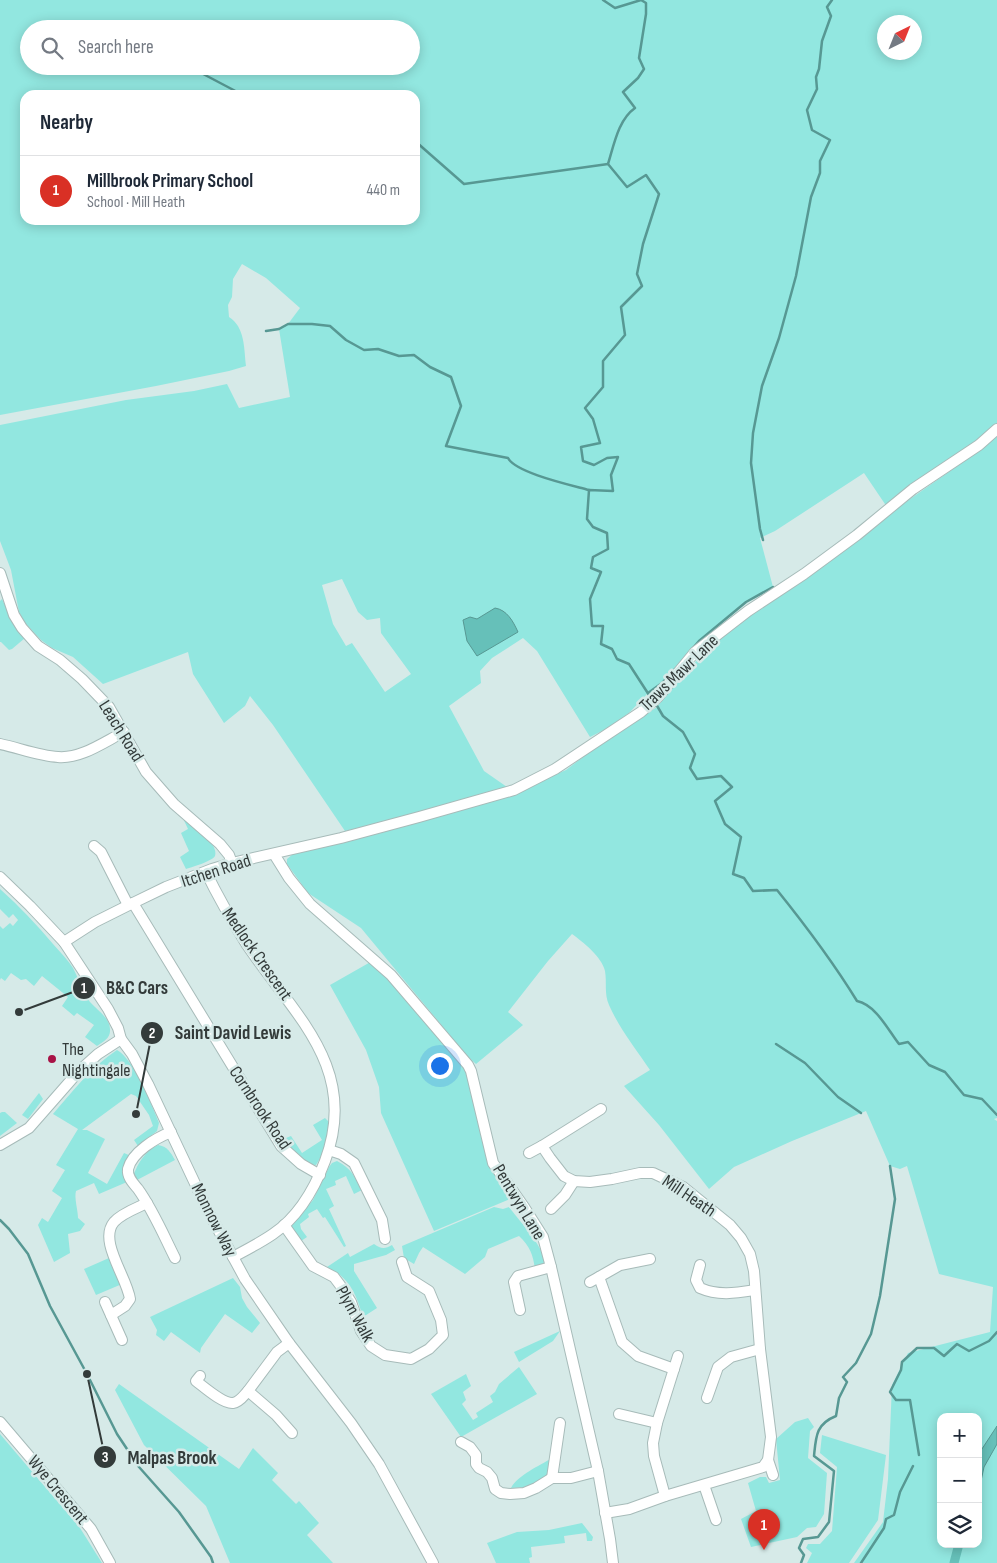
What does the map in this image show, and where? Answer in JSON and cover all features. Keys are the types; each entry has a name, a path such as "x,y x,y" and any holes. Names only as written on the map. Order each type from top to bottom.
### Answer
{"street":[{"name":"Traws Mawr Lane","path":"380,827 419,818 514,790 555,769 641,712 658,696 695,652 710,640 748,611 804,574 857,535 913,489 979,445 997,429"},
{"name":"Leach Road","path":"0,573 14,615 22,628 38,646 60,660 82,679 109,707 146,772 174,804 220,844 229,855 232,863"},
{"path":"0,744 58,757 73,756 124,732"},
{"name":"Itchen Road","path":"64,942 95,922 130,904 166,887 206,872 232,863 380,827"},
{"name":"Cornbrook Road","path":"94,846 101,852 130,904 281,1146 301,1164 320,1175"},
{"name":"Pentwyn Lane","path":"274,854 289,878 310,904 391,975 468,1065 472,1073 494,1163 543,1237 552,1267 598,1471 613,1563"},
{"name":"Medlock Crescent","path":"206,872 220,900 247,945 302,1020 319,1049 332,1081 336,1113 329,1150 320,1175 306,1201 284,1225 233,1257"},
{"name":"Monnow Way","path":"0,877 64,942 108,1009 118,1028 121,1039 132,1054 148,1084 208,1211 233,1257 268,1314 351,1423 379,1464 433,1563"},
{"path":"0,1145 29,1128 79,1071 98,1054 121,1039"},
{"path":"529,1153 601,1109"},
{"path":"585,1119 592,1129"},
{"path":"171,1132 157,1137 145,1146 128,1169 129,1178 148,1203 175,1258"},
{"path":"542,1146 564,1176 574,1181 565,1195 551,1209"},
{"path":"329,1150 341,1154 354,1163 382,1220 385,1239"},
{"name":"Mill Heath","path":"574,1181 590,1182 640,1172 653,1173 683,1187 730,1225 742,1238 750,1254 755,1290 771,1437 771,1449 768,1460"},
{"path":"111,1315 125,1306 130,1299 129,1289 110,1245 110,1230 113,1223 121,1216 148,1203"},
{"name":"Plym Walk","path":"284,1225 313,1266 334,1277 340,1285 351,1302 361,1331 371,1346 386,1354 411,1360 429,1349 442,1335 441,1320 429,1291 407,1277 402,1262"},
{"path":"644,1256 620,1265 594,1280 622,1342 638,1356 674,1369"},
{"path":"700,1265 696,1280 700,1288 710,1292 732,1294 755,1290"},
{"path":"520,1310 514,1282 518,1276 552,1267"},
{"path":"104,1302 122,1340"},
{"path":"200,1376 196,1381 225,1402 233,1403 240,1400 278,1352 289,1343"},
{"path":"707,1398 715,1388 718,1367 731,1357 760,1348"},
{"path":"665,1496 654,1456 653,1443 657,1423 678,1356"},
{"path":"248,1390 276,1415 292,1433"},
{"path":"619,1414 657,1423"},
{"name":"Wye Crescent","path":"0,1422 91,1529 110,1563"},
{"path":"552,1478 560,1423"},
{"path":"461,1442 470,1447 476,1455 476,1464 492,1478 495,1489 500,1493 524,1493 552,1478 571,1478 598,1471"},
{"path":"768,1460 773,1476"},
{"path":"606,1513 629,1509 665,1496 762,1467 768,1460"},
{"path":"704,1485 716,1520"}],"shaded area":[{"path":"0,0 997,0 997,424 975,443 887,507 864,473 775,531 760,538 773,587 746,602 699,641 662,683 648,693 630,712 612,726 590,737 537,651 523,638 492,658 480,671 481,683 449,706 484,771 507,787 419,814 345,831 273,725 250,696 245,706 224,723 193,674 188,652 103,684 73,657 52,648 41,640 26,624 19,612 11,570 0,541 0,425 126,400 194,391 227,384 239,408 290,397 279,329 288,324 300,308 266,278 242,264 233,279 232,297 228,305 229,317 241,332 246,366 229,371 0,415","holes":["342,579 358,612 367,620 380,618 381,633 411,674 385,692 352,643 346,646 333,624 322,585"]},
{"path":"997,435 997,1118 994,1119 997,1121 997,1563 854,1563 883,1522 888,1479 892,1385 908,1353 990,1332 993,1287 939,1274 907,1166 900,1169 890,1166 866,1111 734,1167 709,1189 659,1125 624,1086 650,1070 613,1014 607,997 606,975 600,960 592,950 576,937 572,934 508,1012 523,1025 476,1064 467,1056 361,928 308,893 287,864 287,859 293,854 352,840 500,799 566,770 600,744 657,707 710,646 766,604 839,554 900,506 976,453"},
{"path":"2,599 10,616 25,638 9,650 0,642 0,601"},
{"path":"495,608 503,611 512,620 518,632 477,656 467,641 463,620 470,617 477,619"},
{"path":"181,814 209,839 215,851 215,856 210,860 186,869 180,857 189,851 181,833 188,829"},
{"path":"0,889 28,916 66,959 73,968 87,998 108,1021 109,1035 97,1046 85,1037 94,1025 77,1013 74,1016 62,1006 68,997 42,976 34,986 26,979 21,980 11,973 5,981 1,978 0,980 0,926 3,929 10,923 13,926 18,920 13,914 9,918 0,909"},
{"path":"374,960 468,1065 493,1163 517,1196 434,1231 381,1113 379,1087 366,1050 330,985"},
{"path":"117,1050 129,1062 152,1105 159,1123 157,1131 138,1146 134,1140 153,1126 149,1115 136,1096 131,1094 82,1130 87,1130 105,1139 88,1173 107,1184 124,1153 131,1156 123,1174 127,1182 99,1194 94,1183 76,1191 78,1218 85,1224 80,1231 68,1234 70,1253 54,1262 38,1225 42,1218 48,1222 62,1198 52,1191 65,1170 56,1165 78,1129 53,1114 91,1072"},
{"path":"39,1093 43,1099 28,1119 22,1115"},
{"path":"5,1112 17,1123 0,1136 0,1113"},
{"path":"325,1118 329,1122 324,1150 316,1165 301,1159 281,1140 291,1136 302,1153 322,1140 313,1125"},
{"path":"158,1145 166,1148 175,1160 137,1180 133,1176 140,1162 149,1151"},
{"path":"337,1161 349,1170 362,1190 354,1194 346,1176 335,1181 336,1185 326,1189 334,1206 329,1209 346,1246 344,1247 325,1217 323,1218 317,1209 308,1214 309,1217 300,1224 307,1237 301,1241 291,1226 313,1200 329,1167"},
{"path":"494,1207 503,1209 509,1207 540,1249 544,1262 542,1265 535,1269 530,1251 526,1243 519,1236 488,1249 485,1257 465,1274 423,1247 414,1264 404,1258 402,1246"},
{"path":"374,1244 383,1248 392,1245 395,1250 386,1255 354,1264 354,1271 377,1308 363,1317 358,1301 347,1282 335,1271 327,1267 348,1253 350,1257"},
{"path":"109,1258 122,1284 96,1295 84,1269"},
{"path":"233,1278 240,1287 242,1298 247,1307 260,1323 252,1333 225,1314 201,1348 200,1353 171,1332 164,1341 156,1335 157,1330 150,1317"},
{"path":"560,1331 553,1341 519,1362 514,1352"},
{"path":"519,1367 537,1394 461,1437 431,1394 466,1374 471,1386 463,1392 466,1400 462,1404 473,1420 478,1417 476,1413 493,1402 490,1396 495,1392 499,1384"},
{"path":"119,1384 239,1469 253,1448 278,1473 272,1480 296,1504 299,1501 319,1523 307,1535 333,1563 230,1563 206,1506 144,1445 115,1390"},
{"path":"808,1418 814,1427 810,1431 808,1458 827,1473 824,1514 816,1527 807,1528 797,1537 751,1547 741,1519 756,1511 748,1483 760,1477 766,1477 769,1483 780,1480 776,1439 795,1422"},
{"path":"997,1426 997,1444 984,1467 982,1476 982,1458 982,1449"},
{"path":"0,1434 80,1528 102,1563 0,1563"},
{"path":"822,1435 886,1455 878,1520 849,1563 807,1563 812,1553 806,1548 808,1544 820,1544 832,1531 837,1467 820,1453"},
{"path":"552,1458 547,1477 530,1486 511,1488 524,1475"},
{"path":"582,1523 593,1537 592,1541 587,1541 586,1533 564,1536 565,1543 531,1547 532,1557 529,1558 530,1563 496,1563 487,1543 517,1532 549,1530"}],"waterway":[{"path":"603,0 615,8 641,0 646,3 639,58 644,69 638,78 623,92 635,108 624,119 608,164 627,187 646,175 659,194 643,244 637,274 642,286 621,307 625,335 603,361 603,387 585,408 593,419 600,443 581,447 583,461 594,465 607,458 618,457 611,475 613,491 589,490 587,519 593,527 607,533 608,549 593,557 591,568 601,572 590,599 592,626 603,626 601,644 612,649 617,659 629,664 651,698"},
{"path":"763,540 751,463 753,433 762,386 779,338 796,276 811,197 820,173 820,161 830,140 812,130 807,110 817,89 816,77 819,69 822,41 831,16 827,7 832,0"},
{"path":"205,75 234,90"},
{"path":"420,145 464,184 608,164"},
{"path":"266,331 279,329 288,324 330,326 346,340 364,350 378,349 399,356 414,355 430,367 451,377 461,406 446,446 508,458 522,469 532,473 589,490"},
{"path":"693,648 746,602 773,587"},
{"path":"648,693 662,683 675,669"},
{"path":"656,704 663,716 683,732 695,754 690,768 697,779 721,776 732,787 715,801 725,824 741,837 733,874 744,878 753,891 777,890 819,944 857,1001 864,1003 876,1013 899,1044 908,1042 929,1065 945,1072 964,1095 982,1099 997,1115"},
{"path":"776,1044 805,1063 838,1097 861,1113"},
{"path":"801,1563 804,1555 799,1548 803,1539 818,1537 829,1522 834,1471 814,1456 818,1432 824,1423 836,1416 839,1398 847,1382 843,1377 856,1363 871,1334 880,1296 895,1199 890,1166"},
{"path":"0,1220 28,1254 50,1306 117,1434 139,1467 179,1512 211,1557 213,1563"},
{"path":"919,1455 910,1400 896,1400 890,1392 901,1370 902,1362 917,1348 934,1348 944,1356 957,1344 969,1351 989,1341 997,1332"},
{"path":"861,1563 884,1528 886,1519 894,1515 900,1492 913,1466"},
{"path":"954,1563 958,1548"}],"place":[{"name":"B&C Cars","path":"19,1012"},
{"name":"The Nightingale","path":"52,1059"},
{"name":"Saint David Lewis","path":"136,1114"},
{"name":"Malpas Brook","path":"87,1374"},
{"name":"Millbrook Primary School","path":"764,1550"}]}
